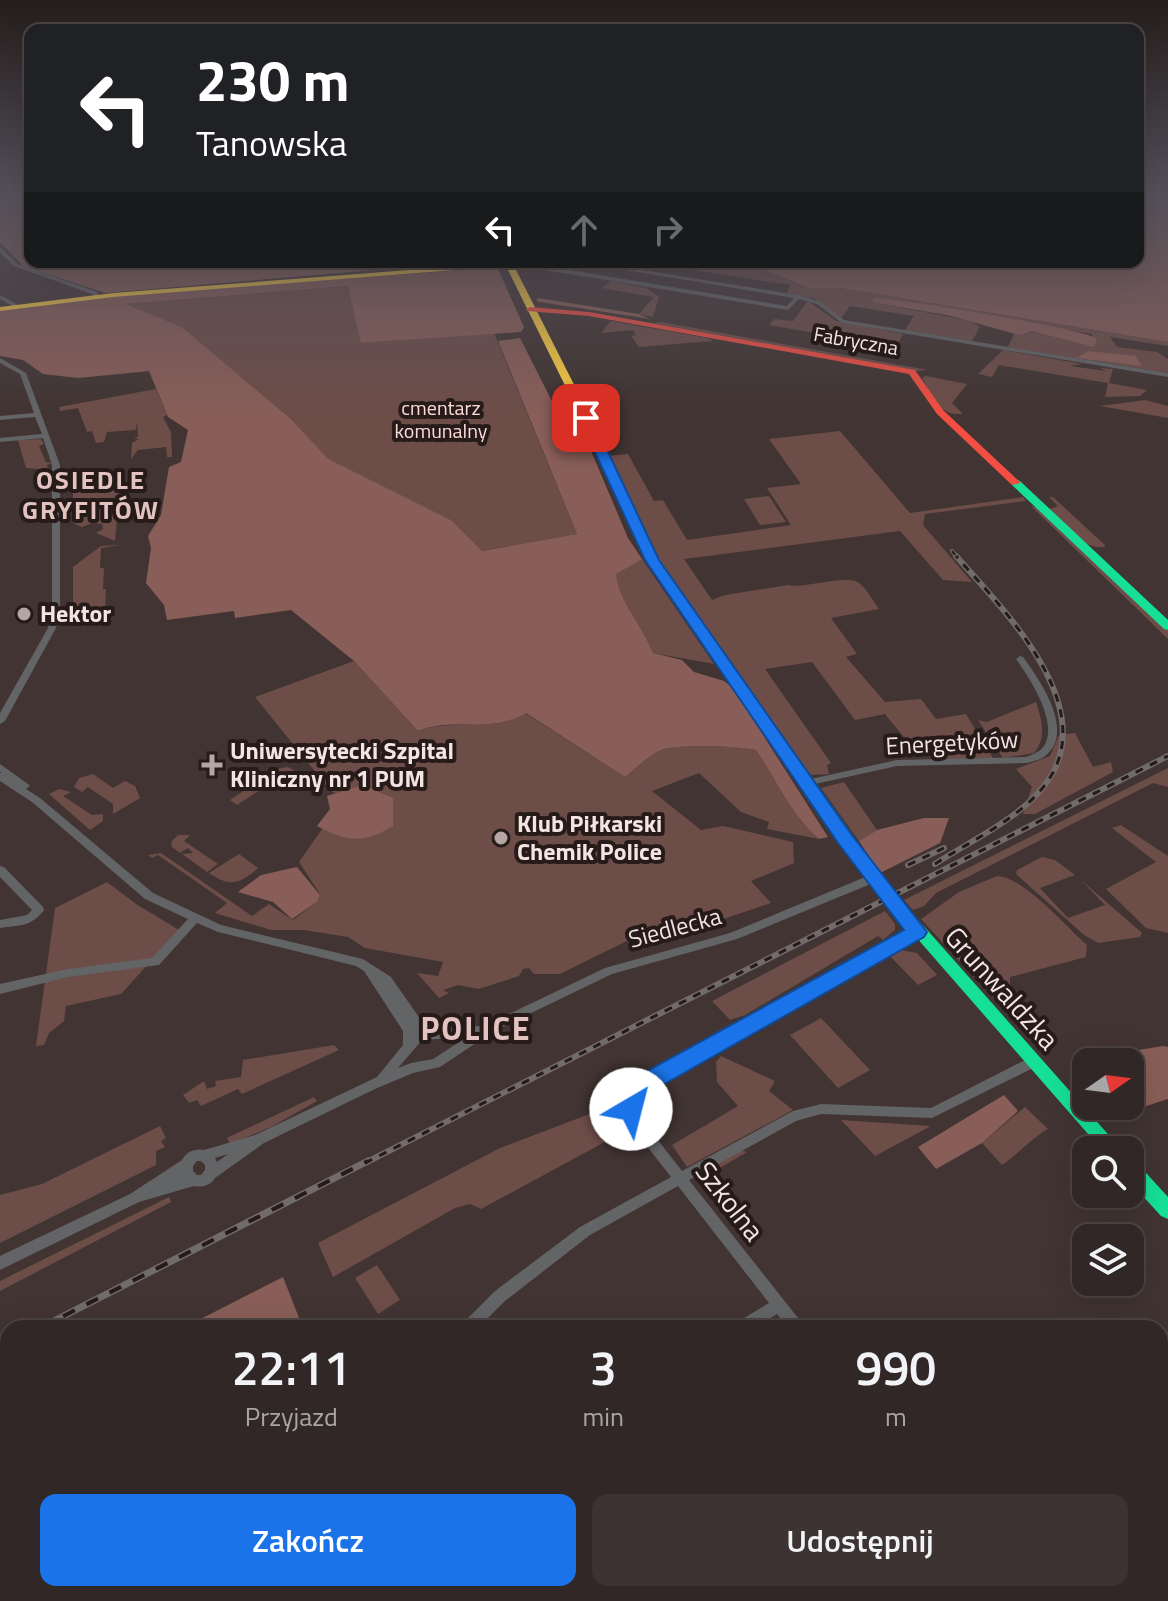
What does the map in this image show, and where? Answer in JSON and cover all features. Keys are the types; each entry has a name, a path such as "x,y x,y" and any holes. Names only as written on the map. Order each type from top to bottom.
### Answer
{"street":[{"path":"24,268 81,288 96,297"},
{"path":"0,309 96,297 459,268"},
{"name":"Grunwaldzka","path":"511,268 593,432 646,550 874,878 917,932 1100,1136"},
{"path":"545,268 788,308 798,297"},
{"path":"618,268 798,297 819,303 842,321 1168,375"},
{"path":"62,290 81,288"},
{"path":"0,297 16,306"},
{"name":"Fabryczna","path":"530,309 583,313 912,372 940,412 1168,626"},
{"path":"0,360 23,373 57,471 55,618 0,721"},
{"path":"0,368 9,363"},
{"path":"0,418 37,415"},
{"path":"0,440 44,436"},
{"name":"Energetyków","path":"806,783 883,765 1009,761 1041,755 1051,743 1051,723 1038,687 1020,659"},
{"path":"0,767 32,792 36,800"},
{"path":"0,776 36,800 137,887 194,919 257,940 342,956 365,966 389,981 419,1026 447,1045 443,1058 371,1085 259,1139 204,1156 135,1198 0,1263"},
{"path":"0,870 39,910 30,919 0,924"},
{"name":"Siedlecka","path":"443,1058 490,1028 617,967 733,936 874,878"},
{"path":"0,989 68,973 155,962 194,919"},
{"name":"Szkolna","path":"791,1320 634,1120 632,1101 646,1083 917,932"},
{"path":"365,966 409,1030 413,1061 425,1065"},
{"name":"Siedlecka","path":"433,1034 454,1036 490,1028"},
{"path":"371,1085 400,1061 419,1035 433,1034"},
{"path":"476,1320 500,1296 563,1247 679,1178 804,1112 821,1109 932,1113 1033,1062"},
{"path":"135,1198 210,1174 259,1139"},
{"path":"204,1156 213,1163 210,1174"},
{"path":"187,1164 185,1174 194,1180"},
{"path":"1144,1184 1168,1210"},
{"path":"754,1320 779,1305"}],"green space":[{"path":"679,268 764,270 809,288 840,288 1168,342 1168,346 1110,337 1117,347 1157,352 1168,359 1168,373 1008,347 1015,332 1038,332 1093,346 1092,334 878,298 878,303 970,321 980,327 972,341 905,330 914,316 850,306 840,320 815,299 787,293 790,285"},
{"path":"611,281 646,288 659,297 653,317 639,314 654,297 602,288"},
{"name":"cmentarz komunalny","path":"349,286 362,343 494,333 577,534 481,551 451,520 328,460 291,419 182,327 123,304"},
{"path":"808,301 836,321 903,334 896,347 769,325 774,319 793,321"},
{"path":"611,321 713,341 639,347 631,336 636,335 633,330 601,333"},
{"path":"653,323 928,370 916,371"},
{"path":"1003,350 1082,364 1070,366 1106,371 1100,368 1113,369 1109,383 1147,390 1140,396 1105,397 1108,383 999,365 992,377 978,374"},
{"path":"926,376 967,384 952,403 963,414 947,412 937,404 922,378"},
{"path":"156,389 167,415 163,417 171,432 172,457 167,457 166,447 138,450 131,459 132,443 139,439 134,439 138,437 137,422 136,430 107,432 104,442 96,443 92,431 87,432 78,408 60,411 59,407"},
{"path":"1145,400 1168,406 1168,418 1100,406"},
{"path":"840,431 910,513 1023,497 1026,501 925,514 923,525 972,582 943,580 900,531 684,559 712,600 788,585 845,580 859,583 879,609 831,618 857,654 846,657 885,702 921,699 936,719 966,714 993,758 930,757 911,744 885,714 855,720 812,662 765,669 831,763 827,765 829,774 810,775 657,561 607,456 628,454 654,501 663,500 687,540 791,525 767,488 801,484 769,439"},
{"path":"41,439 44,444 39,446 46,462 52,463 47,465 48,469 53,470 26,468 18,440"},
{"path":"120,483 115,541 96,533 103,529 102,524 92,523 82,527 73,523 73,492"},
{"path":"769,496 786,522 760,525 744,499"},
{"path":"1049,497 1053,497 1106,546 1091,545 1075,535 1049,509 1058,506"},
{"path":"1031,506 1042,510 1168,629 1168,639"},
{"path":"121,545 101,548 100,568 104,568 105,612 125,609 73,618 73,567 101,546"},
{"path":"637,559 642,559 714,664 653,653 622,595 616,574"},
{"path":"354,661 418,731 446,725 497,723 525,713 625,777 651,755 668,748 707,746 756,750 792,808 819,839 767,829 769,822 741,812 699,773 652,791 701,830 723,826 793,842 794,863 751,881 771,903 647,945 639,935 560,974 534,974 529,968 523,969 519,976 479,989 458,985 443,990 449,993 439,998 417,973 438,976 443,962 365,948 348,937 304,930 271,930 215,913 227,903 158,855 152,858 148,855 161,853 252,916 269,904 293,920 317,902 320,894 299,862 343,799 330,790 255,697"},
{"path":"1036,702 1042,728 1038,747 1034,753 1003,758 978,720 987,722"},
{"path":"1075,733 1093,767 1111,762 1113,772 1035,814 1023,814 1032,787 1016,769 1050,756 1059,735"},
{"path":"288,767 295,771 289,778 283,775 237,805 230,800 277,769"},
{"path":"1168,768 1168,787 1153,783 936,893 924,906 913,910 904,900"},
{"path":"93,774 113,788 125,781 135,786 140,798 113,814 113,804 88,787 82,792 74,787 79,778"},
{"path":"844,782 877,830 859,841 821,788"},
{"path":"59,789 71,792 63,796 92,815 103,814 103,821 90,830 49,794"},
{"path":"1121,825 1168,856 1168,933 1146,928 1106,889 1156,862 1112,828"},
{"path":"178,835 190,835 184,841 218,864 207,872 182,854 193,853 188,848 180,853 171,842"},
{"path":"239,854 258,868 234,882 223,881 209,873"},
{"path":"1042,857 1055,860 1075,875 1040,888 1068,918 1105,905 1081,880 1142,933 1140,937 1098,943 1084,935 1016,874 1017,870"},
{"path":"997,876 1020,885 1032,894 1087,945 1086,957 1010,977 1010,995 995,1000 921,919 959,892"},
{"path":"107,882 179,930 121,994 66,1006 64,1021 49,1033 44,1045 36,1046 55,908"},
{"path":"885,911 895,924 895,930 883,940 878,936 745,1015 730,1020 712,1001"},
{"path":"900,950 917,953 937,975 918,985 890,956"},
{"path":"821,1018 870,1070 838,1088 790,1035"},
{"path":"334,1045 339,1050 242,1094 238,1089 201,1106 197,1100 189,1103 183,1095 204,1081 207,1089 216,1086 215,1081 241,1077 243,1060"},
{"path":"721,1056 775,1081 769,1091 793,1110 687,1167 672,1145 738,1106 717,1082 716,1062"},
{"path":"314,1097 317,1101 271,1127 230,1144 227,1138"},
{"path":"608,1107 625,1131 481,1209 470,1204 455,1208 333,1277 318,1243 500,1148"},
{"path":"1025,1107 1048,1129 1002,1165 982,1143"},
{"path":"841,1120 931,1126 875,1156"},
{"path":"160,1126 166,1138 161,1141 165,1147 156,1151 156,1165 0,1243 0,1195 42,1184"},
{"path":"736,1149 747,1152 708,1175 734,1211 728,1216 693,1173"},
{"path":"169,1197 171,1202 0,1291 0,1281"},
{"path":"377,1265 400,1300 378,1314 355,1278"}],"shaded area":[{"path":"1168,266 1168,342 840,288 809,288 764,270 750,268"},
{"path":"29,268 399,268 105,293"},
{"path":"498,269 524,327 521,332 361,343 348,286 125,304 182,327 291,419 328,459 451,520 482,551 577,534 498,341 520,338 560,417 575,437 586,439 628,538 642,559 616,574 622,595 653,653 682,660 694,672 724,681 733,688 828,837 819,839 809,830 756,750 707,746 668,748 651,755 625,777 526,713 498,723 446,725 418,731 354,661 291,610 235,618 234,611 167,620 164,605 146,583 151,548 148,536 161,515 169,467 181,462 188,430 168,417 149,371 78,378 43,374 23,360 0,356 0,311 105,297"},
{"path":"874,298 952,308 1086,334 1097,339 1094,347 1032,331 1019,335 951,316 878,303 872,301"},
{"path":"536,300 639,314 650,319 540,302"},
{"path":"1088,351 1136,356 1142,366 1077,358"},
{"path":"363,785 393,798 393,826 373,836 355,839 317,826 330,809 327,796"},
{"path":"924,818 949,818 940,843 880,873 859,841 877,830"},
{"path":"297,867 320,895 317,902 292,919 273,902 238,892 261,875"},
{"path":"1168,1047 1168,1099 1144,1107 1144,1094 1147,1093 1144,1089 1144,1049"},
{"path":"1004,1095 1018,1111 982,1143 936,1169 918,1147"},
{"path":"283,1277 300,1320 199,1320"}],"railway":[{"path":"952,551 958,558"},
{"path":"935,864 998,826 1028,803 1051,776 1062,747 1062,717 1053,687 1038,657 997,602 956,556"},
{"path":"365,1163 1168,756"},
{"path":"908,865 944,848"},
{"path":"56,1320 368,1161"}],"traffic: fast":[{"path":"1016,483 1168,626"},
{"path":"746,693 886,893 1101,1136"},
{"path":"1144,1184 1168,1210"}],"traffic: slow":[{"path":"0,309 113,295 457,268"},
{"path":"511,268 593,432 640,539 746,693"}],"traffic: jam":[{"path":"530,309 589,314 912,372 940,412 1016,483"}],"place":[{"name":"Hektor","path":"24,614"},
{"name":"Uniwersytecki Szpital Kliniczny nr 1 PUM","path":"212,765"},
{"name":"Klub Piłkarski Chemik Police","path":"501,838"}],"district":[{"name":"OSIEDLE GRYFITÓW","path":"91,495"},
{"name":"POLICE","path":"476,1029"}],"route":[{"path":"586,418 652,560 845,839 917,932 879,950 734,1036 646,1083 633,1096 631,1109"}]}
